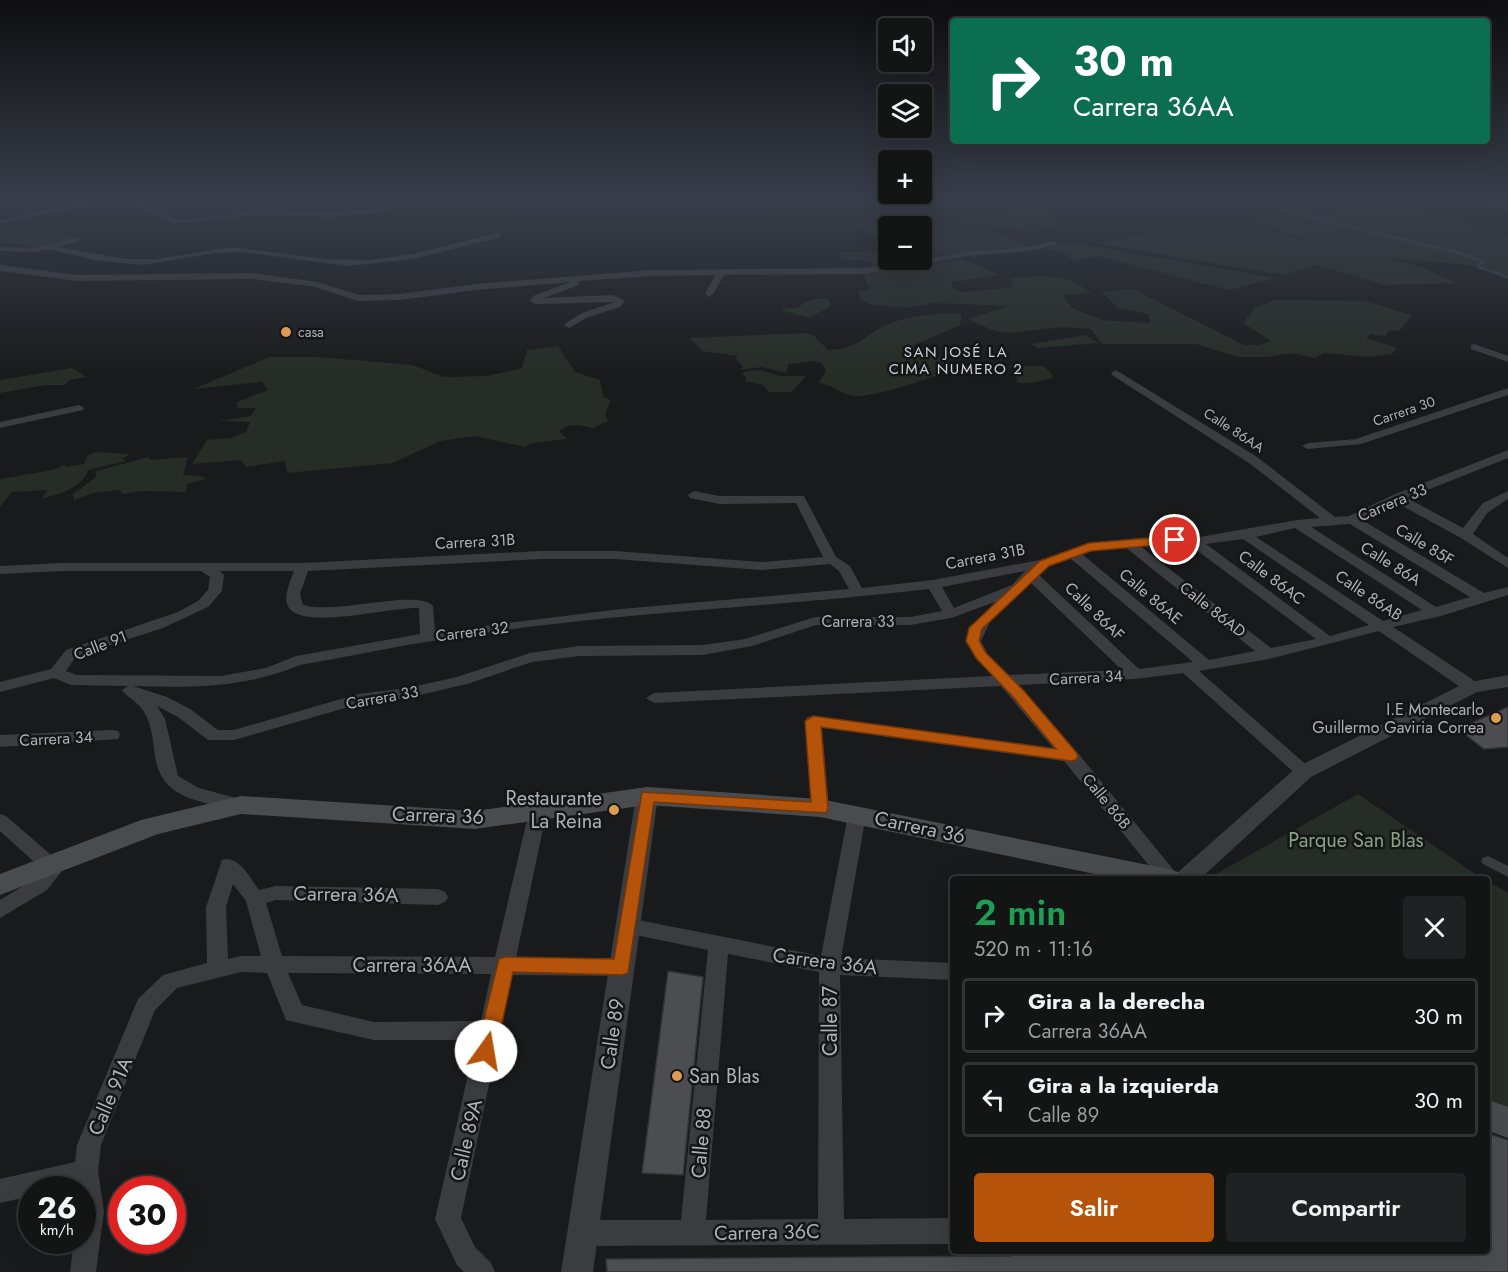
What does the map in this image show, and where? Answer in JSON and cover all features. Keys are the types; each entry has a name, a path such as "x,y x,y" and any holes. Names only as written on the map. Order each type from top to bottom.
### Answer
{"main road":[{"name":"Carrera 36","path":"0,885 150,827 200,813 241,806 475,820 647,796 820,808 1154,876"}],"street":[{"path":"106,257 125,261 180,257"},
{"path":"295,257 325,262 369,264 407,257"},
{"path":"0,267 78,278 253,276 317,285 358,298 400,297 476,286 642,272 720,274 864,271 947,257"},
{"path":"709,294 720,274"},
{"path":"569,325 585,315 617,305 620,301 613,298 590,298 541,303 535,301 536,298 590,278"},
{"path":"1474,347 1508,359"},
{"name":"Calle 86AA","path":"1116,373 1253,460 1330,520"},
{"name":"Carrera 30","path":"1308,446 1357,442 1508,391"},
{"path":"0,425 79,408"},
{"name":"Carrera 33","path":"130,690 176,709 214,736 234,735 358,699 407,693 461,681 530,658 579,651 703,650 747,643 815,621 910,621 951,614 1017,588 1045,563 1089,547 1171,540 1194,542 1245,535 1297,524 1352,520 1397,498 1508,454"},
{"path":"694,495 719,500 800,499 831,560 838,562 845,569 858,593"},
{"path":"1466,535 1477,514 1495,500 1508,495"},
{"path":"1397,498 1466,535 1508,564"},
{"name":"Calle 85F","path":"1352,520 1480,597"},
{"name":"Calle 86A","path":"1297,524 1436,613"},
{"name":"Calle 86AB","path":"1245,535 1472,687"},
{"name":"Calle 86AC","path":"1194,542 1328,641"},
{"name":"Calle 86AD","path":"1128,543 1269,654"},
{"name":"Calle 86AE","path":"1072,554 1206,665"},
{"name":"Carrera 31B","path":"0,570 63,567 302,567 542,555 615,555 761,566 831,560"},
{"name":"Carrera 31B","path":"858,593 933,584 1045,563"},
{"name":"Calle 91","path":"201,566 217,575 219,582 210,598 162,623 79,649 62,661 58,672 67,680 90,680 130,690 151,705 160,723 168,776 177,786 241,806"},
{"path":"302,567 293,594 297,608 305,612 315,612 422,604 427,608 428,636"},
{"name":"Calle 86AF","path":"1030,574 1136,674"},
{"name":"Carrera 31B","path":"933,584 951,614"},
{"name":"Calle 86B","path":"1017,588 1008,600 976,628 973,641 981,655 1071,756 1167,876"},
{"name":"Carrera 34","path":"654,698 1136,674 1187,668 1328,641 1436,613 1480,597 1508,591"},
{"name":"Carrera 32","path":"90,680 228,682 277,671 296,661 428,636 621,613 858,593"},
{"path":"1187,668 1304,772"},
{"path":"0,687 58,672"},
{"path":"1188,876 1304,772 1472,687 1508,681"},
{"path":"820,808 813,721 1071,756"},
{"name":"Carrera 34","path":"0,741 112,735"},
{"name":"Calle 89","path":"577,1272 647,796"},
{"name":"Calle 87","path":"831,1231 829,966 857,815"},
{"path":"0,821 51,866 51,875 0,910"},
{"name":"Calle 89A","path":"482,1272 466,1257 448,1220 536,824"},
{"path":"1488,861 1508,872"},
{"path":"218,968 216,907 229,865 255,899 274,965 294,1013 374,1031 491,1030"},
{"name":"Carrera 36A","path":"255,899 276,893 438,897"},
{"name":"Carrera 36A","path":"628,926 829,966 950,972"},
{"name":"Calle 88","path":"692,1233 719,944"},
{"name":"Carrera 36AA","path":"218,968 274,965 505,964 622,967"},
{"name":"Calle 91A","path":"83,1272 92,1211 86,1171 89,1145 146,1005 170,981 218,968"},
{"path":"0,1191 86,1171"},
{"name":"Carrera 36C","path":"582,1233 950,1231"}],"green space":[{"path":"841,257 878,257 878,264 874,265 864,260 842,260"},
{"path":"1069,257 1091,257 1074,261"},
{"path":"1102,257 1156,257 1275,278 1229,290"},
{"path":"1179,257 1508,257 1508,275 1470,265 1388,259 1421,267 1457,283 1385,285 1317,265 1283,275"},
{"path":"964,259 999,275 952,282 952,288 964,292 1014,287 1010,278 1053,276 1063,278 1073,281 1091,293 1063,295 1072,308 1102,320 1151,323 1148,314 1118,308 1101,292 1133,289 1244,345 1258,345 1271,341 1243,323 1255,308 1276,300 1365,301 1412,315 1399,331 1389,330 1386,336 1371,334 1366,338 1397,348 1392,354 1370,357 1324,353 1315,358 1291,353 1269,357 1238,357 1196,344 1102,344 1091,329 1059,328 1003,332 968,319 1008,306 934,303 906,308 869,304 861,300 858,292 869,289 864,274 891,270 932,270 932,264"},
{"path":"812,299 828,299 831,306 809,318 782,310 782,308 796,308"},
{"path":"955,313 962,315 960,325 912,346 921,353 934,353 934,355 963,367 863,396 848,395 828,385 818,383 826,371 822,363 813,361 788,364 787,373 762,367 741,370 743,366 736,359 738,356 702,351 690,338 807,333 814,336 828,350 840,349 856,343 891,323 923,315"},
{"path":"1086,335 1098,343 1038,348 1031,344"},
{"path":"558,346 575,372 600,380 603,397 611,400 605,414 608,421 593,428 579,425 567,426 559,431 567,439 532,443 525,447 475,436 440,441 393,463 287,473 285,461 246,467 241,460 192,464 207,440 231,438 246,432 250,422 218,421 251,416 256,408 237,408 237,402 268,390 262,382 193,389 270,357 317,357 413,365 443,377 487,376 522,368 527,350"},
{"path":"1010,366 1044,366 1054,377 1034,382 1015,381 1018,379 1010,374 1014,371"},
{"path":"72,368 87,377 69,380 65,385 46,385 0,393 0,380"},
{"path":"760,370 780,376 806,376 792,392 769,392 763,385 745,381 746,377 742,374 747,371"},
{"path":"96,452 130,454 122,459 126,461 88,470 76,486 56,495 42,498 47,490 12,492 0,507 0,479 53,470 65,464 65,467 84,464 87,456"},
{"path":"148,457 151,460 188,457 183,475 201,476 206,479 187,484 186,492 141,491 122,494 120,490 93,493 74,500 73,494 95,478 97,471"},
{"name":"Parque San Blas","path":"1358,794 1479,876 1212,876"},
{"path":"1490,883 1508,893 1508,1115 1490,1108"}],"building":[{"name":"I.E Montecarlo Guillermo Gaviria Correa","path":"1508,707 1508,747 1484,749 1458,729"},
{"name":"San Blas","path":"668,971 703,977 683,1175 642,1173"},
{"path":"1490,1134 1508,1140 1508,1272 607,1272 606,1259 1011,1256 1011,1254 1490,1254"}],"waterway":[{"path":"1471,257 1484,262 1478,265 1479,267 1508,277"}],"place":[{"name":"casa","path":"286,332"},
{"name":"I.E Montecarlo Guillermo Gaviria Correa","path":"1496,718"},
{"name":"Restaurante La Reina","path":"614,810"},
{"name":"San Blas","path":"677,1076"}],"district":[{"name":"SAN JOSÉ LA CIMA NUMERO 2","path":"956,360"}],"route":[{"path":"486,1051 505,964 622,967 647,796 820,808 813,721 1071,756 981,655 973,641 976,628 1008,600 1030,574 1045,563 1089,547 1175,540"}]}
